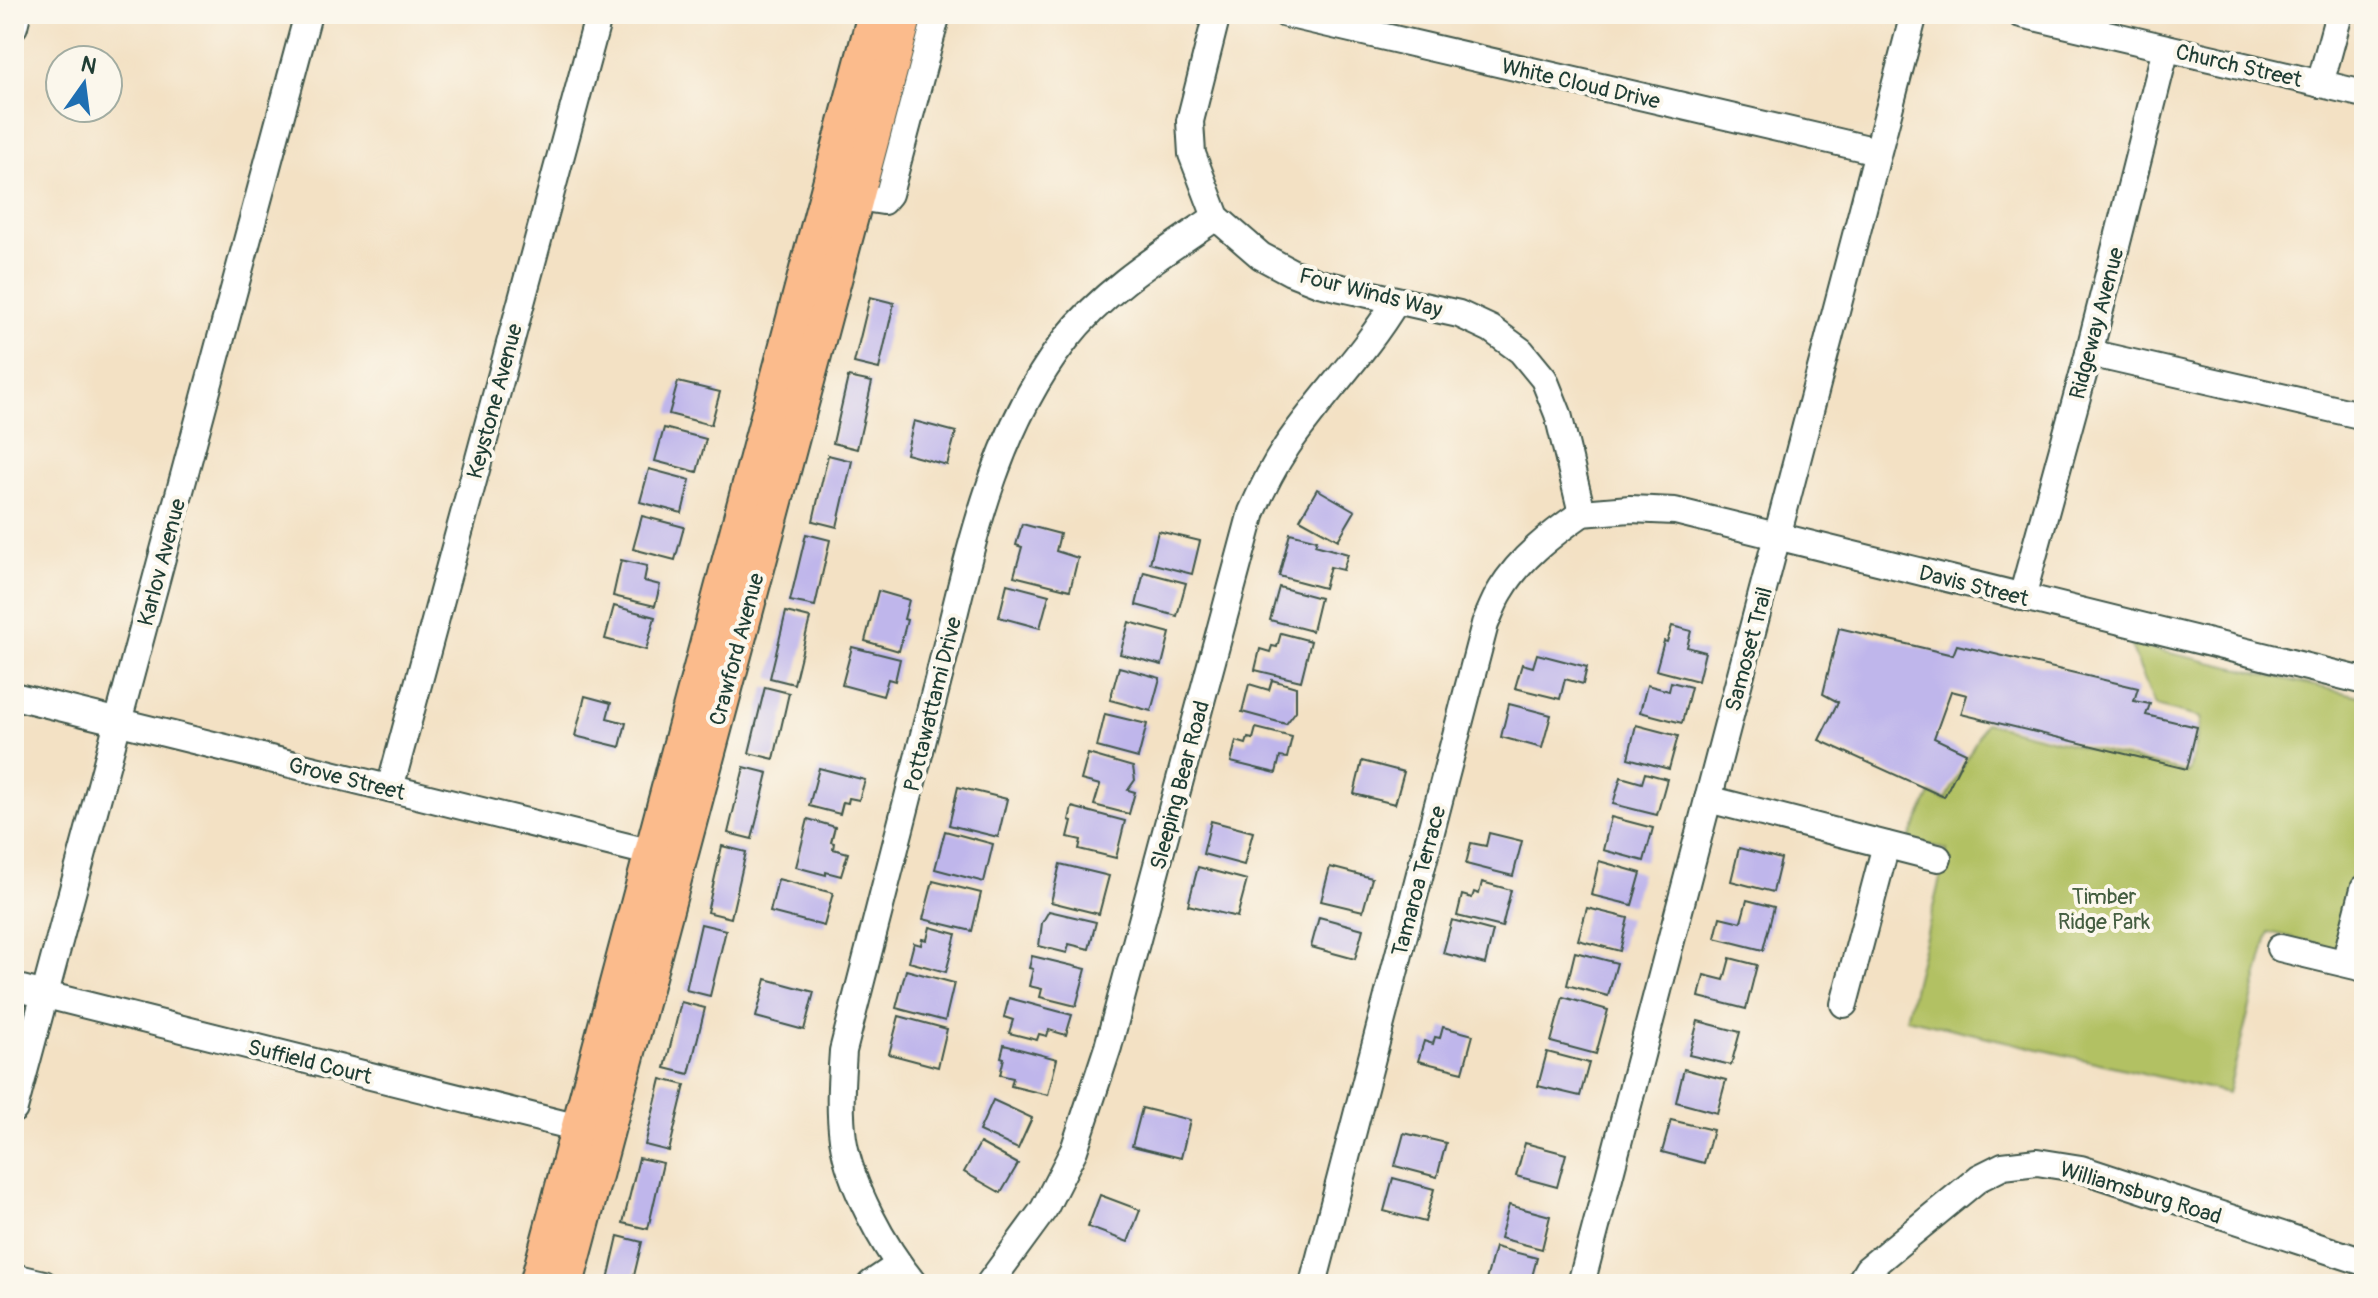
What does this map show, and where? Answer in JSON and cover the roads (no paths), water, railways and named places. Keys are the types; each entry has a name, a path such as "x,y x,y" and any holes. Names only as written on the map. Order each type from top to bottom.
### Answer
{"main road":[{"name":"Crawford Avenue","path":"536,1284 592,1131 810,313 874,14"},
{"name":"Crawford Avenue","path":"810,313 857,197 906,14"},
{"name":"Crawford Avenue","path":"567,1284 592,1131"}],"street":[{"path":"14,26 17,14"},
{"name":"Karlov Avenue","path":"14,1109 308,14"},
{"name":"Keystone Avenue","path":"390,788 599,14"},
{"path":"857,197 883,201 889,194 937,14"},
{"name":"Four Winds Way","path":"1217,14 1190,121 1192,154 1216,217 1261,256 1291,272 1319,283 1459,314 1491,329 1521,351 1544,379 1558,414 1582,513"},
{"name":"White Cloud Drive","path":"1286,14 1877,151"},
{"name":"Samoset Trail","path":"1581,1284 1914,14"},
{"name":"Church Street","path":"2021,14 2051,17 2166,48 2364,94"},
{"path":"2320,84 2339,14"},
{"name":"Ridgeway Avenue","path":"2022,597 2089,353 2166,48"},
{"name":"Pottawattami Drive","path":"906,1275 855,1181 843,1142 840,1102 843,1051 1001,450 1030,391 1067,338 1109,296 1216,217"},
{"name":"Sleeping Bear Road","path":"989,1284 1044,1209 1074,1150 1108,1047 1252,512 1268,476 1289,443 1378,332 1396,301"},
{"path":"2089,353 2364,416"},
{"name":"Davis Street","path":"1582,513 1630,509 1675,511 2364,681"},
{"name":"Tamaroa Terrace","path":"1313,1284 1485,624 1501,589 1522,562 1551,535 1582,513"},
{"name":"Grove Street","path":"14,696 665,856"},
{"path":"1708,799 1938,858"},
{"path":"1844,1004 1886,845"},
{"path":"2280,948 2355,965 2364,889"},
{"name":"Suffield Court","path":"14,987 592,1131"},
{"name":"Williamsburg Road","path":"1859,1284 1868,1269 1979,1178 2003,1166 2037,1162 2081,1169 2364,1262"},
{"path":"871,1284 906,1275"},
{"path":"14,1277 44,1284"}],"park label":[{"name":"Timber Ridge Park","path":"2104,908"}]}
